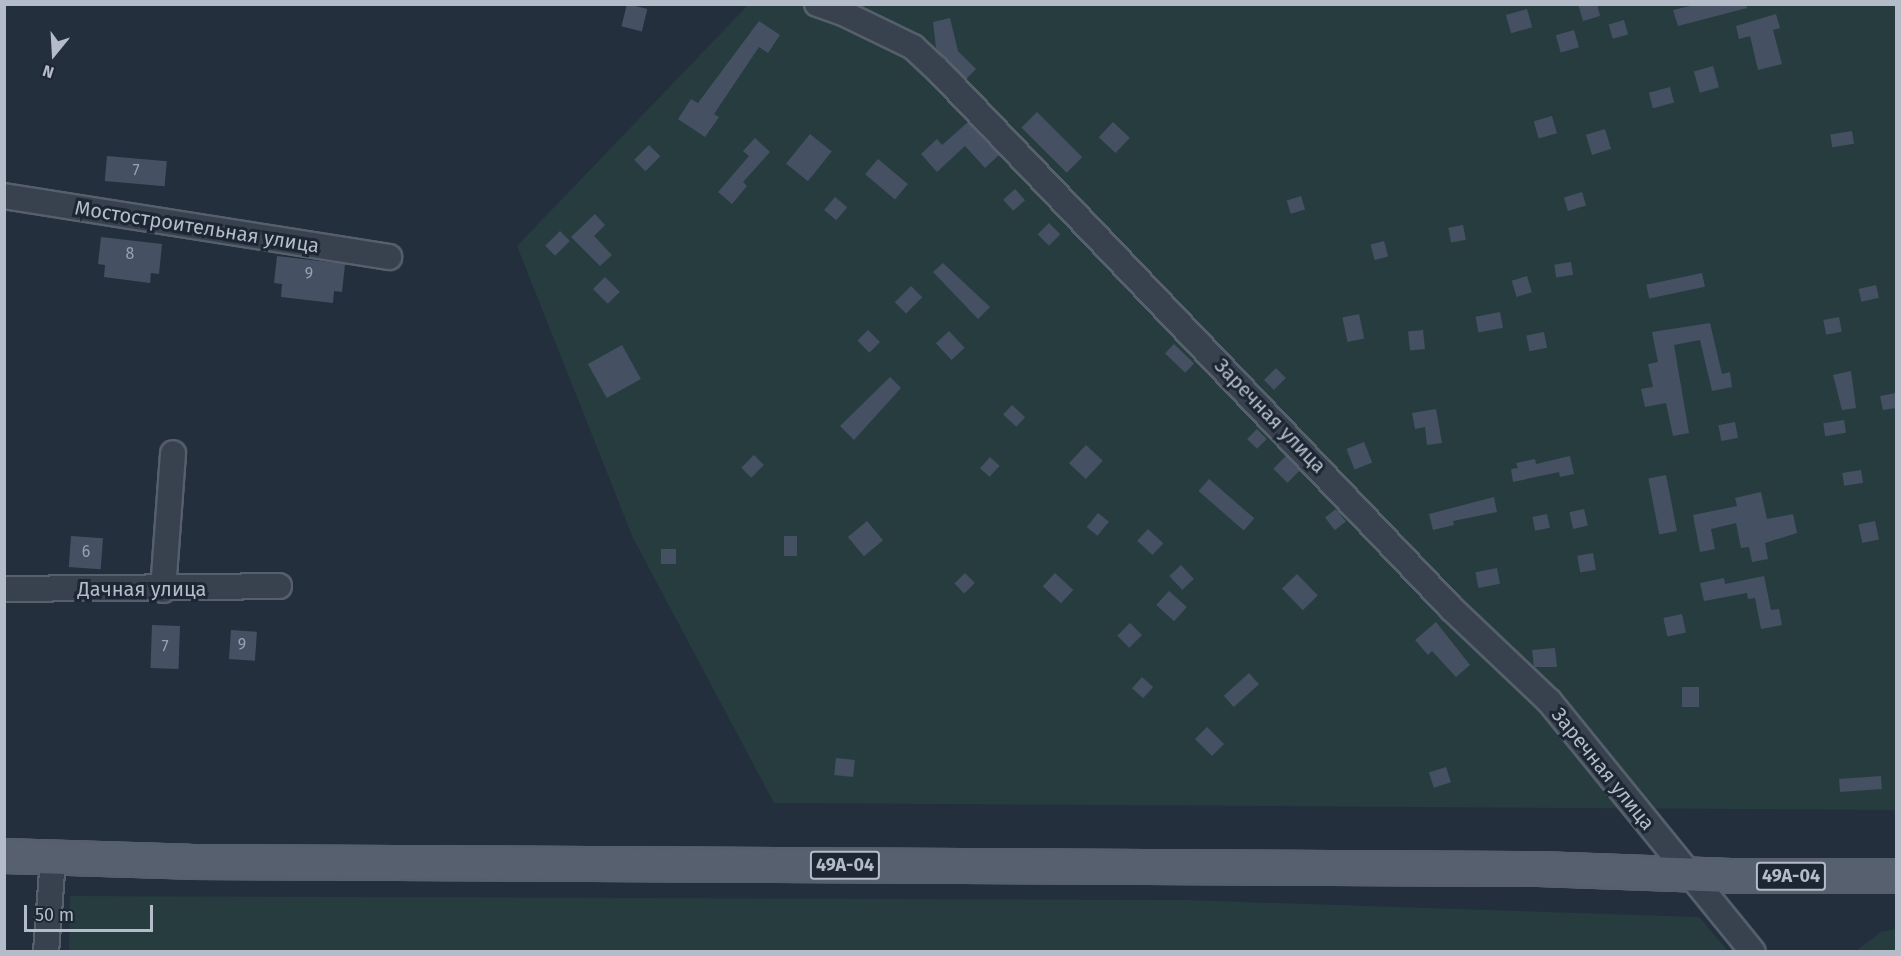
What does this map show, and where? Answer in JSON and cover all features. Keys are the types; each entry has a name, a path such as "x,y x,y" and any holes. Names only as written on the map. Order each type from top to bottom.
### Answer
{"main road":[{"name":"49А-04","path":"4,856 53,859 1896,876"}],"street":[{"name":"Заречная улица","path":"817,4 852,17 913,47 937,69 1451,608 1549,701 1686,873 1753,951"},
{"name":"Мостостроительная улица","path":"4,196 389,257"},
{"path":"163,590 173,453"},
{"name":"Дачная улица","path":"4,589 163,590 279,586"},
{"path":"46,951 53,859"}],"green space":[{"path":"748,5 1896,5 1896,810 774,803 633,538 517,246"},
{"path":"70,896 1185,900 1699,917 1728,951 69,952"},
{"path":"1896,929 1896,951 1856,951 1881,932"}],"building":[{"path":"627,4 647,9 642,31 621,26"},
{"path":"1578,4 1597,4 1600,16 1583,21"},
{"path":"1699,4 1746,4 1747,8 1678,26 1673,10"},
{"path":"1527,9 1532,27 1511,33 1506,15"},
{"path":"1776,14 1780,28 1773,30 1782,64 1758,70 1750,36 1739,39 1736,26"},
{"path":"950,18 958,51 976,69 966,79 936,48 933,22"},
{"path":"1624,20 1628,34 1613,39 1609,24"},
{"path":"759,21 780,35 768,53 759,47 714,114 719,117 705,137 678,119 691,99 698,103"},
{"path":"1574,30 1579,47 1561,53 1556,35"},
{"path":"1713,66 1719,87 1700,93 1694,72"},
{"path":"1670,87 1674,102 1653,108 1649,93"},
{"path":"1037,112 1082,157 1067,173 1021,128"},
{"path":"1552,116 1557,133 1539,139 1534,121"},
{"path":"968,122 999,155 985,168 965,146 937,172 921,154 937,139 942,145"},
{"path":"1113,122 1130,138 1115,153 1099,137"},
{"path":"1605,129 1611,149 1592,155 1586,135"},
{"path":"1852,131 1854,144 1832,147 1830,134"},
{"path":"810,134 832,152 808,181 786,164"},
{"path":"755,138 770,152 743,182 747,186 732,204 718,192 749,156 743,151"},
{"path":"649,145 660,156 645,171 634,160"},
{"path":"107,156 167,161 165,186 105,181"},
{"path":"878,159 908,184 895,199 865,174"},
{"path":"1015,189 1025,200 1013,211 1003,200"},
{"path":"1582,192 1586,205 1568,211 1564,198"},
{"path":"1301,196 1305,209 1291,214 1287,200"},
{"path":"835,197 847,207 836,220 824,210"},
{"path":"595,214 605,225 594,236 612,255 600,266 571,237"},
{"path":"1049,223 1060,234 1049,246 1038,234"},
{"path":"1463,225 1466,240 1451,243 1448,228"},
{"path":"560,231 570,241 555,256 545,246"},
{"path":"101,237 162,244 159,274 151,273 150,283 104,277 105,265 98,264"},
{"path":"1384,241 1388,256 1375,260 1370,245"},
{"path":"277,256 345,264 342,292 334,291 333,303 281,297 282,284 274,283"},
{"path":"1571,262 1573,275 1556,277 1554,265"},
{"path":"943,263 990,307 978,319 933,272"},
{"path":"1702,273 1705,287 1649,299 1646,285"},
{"path":"1527,276 1532,292 1517,297 1512,281"},
{"path":"605,277 620,292 608,304 593,289"},
{"path":"1876,285 1879,298 1861,302 1858,289"},
{"path":"911,286 922,297 906,314 895,302"},
{"path":"1500,312 1503,328 1479,332 1475,317"},
{"path":"1359,314 1364,338 1348,342 1342,318"},
{"path":"1839,317 1842,332 1826,335 1823,320"},
{"path":"1710,323 1722,374 1730,372 1732,387 1712,391 1700,340 1674,345 1689,433 1673,436 1666,403 1645,407 1641,389 1653,387 1648,364 1658,362 1652,332"},
{"path":"868,330 880,342 869,353 857,341"},
{"path":"1423,330 1425,349 1410,350 1408,332"},
{"path":"949,331 965,348 952,360 936,343"},
{"path":"1544,332 1547,348 1529,351 1526,335"},
{"path":"1174,344 1194,363 1185,373 1165,353"},
{"path":"622,345 641,379 607,398 588,364"},
{"path":"1276,368 1286,378 1274,390 1264,380"},
{"path":"1851,371 1856,408 1842,410 1833,375"},
{"path":"890,377 901,388 854,440 840,426"},
{"path":"1896,393 1896,408 1883,410 1880,396"},
{"path":"1012,405 1025,417 1016,427 1003,415"},
{"path":"1436,409 1442,443 1427,445 1425,427 1415,429 1412,413"},
{"path":"1844,420 1846,433 1825,436 1823,423"},
{"path":"1735,422 1738,438 1721,441 1718,425"},
{"path":"1257,429 1267,439 1257,449 1247,439"},
{"path":"1364,442 1372,462 1355,470 1346,449"},
{"path":"1086,445 1103,461 1086,479 1069,463"},
{"path":"754,455 764,465 751,478 741,468"},
{"path":"1286,456 1300,470 1287,483 1273,469"},
{"path":"1570,456 1574,474 1560,477 1559,472 1513,482 1511,469 1518,468 1516,463 1535,459 1536,464"},
{"path":"990,457 1000,466 990,477 980,468"},
{"path":"1861,470 1863,483 1844,486 1842,473"},
{"path":"1666,475 1677,531 1659,534 1648,478"},
{"path":"1209,479 1254,518 1244,530 1199,491"},
{"path":"1761,492 1767,519 1793,514 1797,533 1765,543 1768,559 1752,562 1749,547 1741,548 1736,523 1711,529 1715,549 1700,552 1693,515 1737,506 1735,498"},
{"path":"1494,497 1497,512 1453,521 1454,525 1433,530 1429,514"},
{"path":"1336,509 1346,522 1335,530 1325,518"},
{"path":"1584,509 1588,526 1573,529 1569,512"},
{"path":"1098,513 1109,522 1098,536 1087,527"},
{"path":"1547,514 1550,528 1535,531 1532,517"},
{"path":"867,521 883,540 864,556 848,537"},
{"path":"1875,521 1879,540 1862,543 1858,525"},
{"path":"1148,529 1163,543 1152,555 1137,541"},
{"path":"71,536 103,538 101,569 69,567"},
{"path":"784,536 797,536 797,556 784,556"},
{"path":"661,549 676,549 676,564 661,564"},
{"path":"1593,553 1596,570 1580,573 1577,556"},
{"path":"1181,565 1194,579 1182,590 1169,576"},
{"path":"1497,568 1500,584 1478,588 1475,572"},
{"path":"965,573 975,583 964,594 954,584"},
{"path":"1055,573 1073,590 1061,603 1043,586"},
{"path":"1297,574 1318,596 1303,610 1282,589"},
{"path":"1764,576 1771,610 1779,609 1782,625 1761,629 1755,598 1748,599 1747,593 1704,601 1700,583 1724,578 1725,584"},
{"path":"1169,591 1187,607 1174,621 1156,605"},
{"path":"1682,614 1686,633 1667,637 1663,618"},
{"path":"1436,622 1470,665 1456,677 1432,651 1428,655 1415,640"},
{"path":"1130,623 1142,635 1129,648 1117,636"},
{"path":"152,625 180,626 178,669 150,668"},
{"path":"231,630 257,632 255,661 229,659"},
{"path":"1555,648 1557,667 1534,667 1532,650"},
{"path":"1249,673 1259,684 1234,707 1224,696"},
{"path":"1142,677 1153,687 1143,698 1132,688"},
{"path":"1682,687 1699,687 1699,707 1682,707"},
{"path":"1207,727 1224,744 1212,756 1195,739"},
{"path":"836,758 855,760 853,777 834,775"},
{"path":"1446,767 1451,782 1434,788 1429,773"},
{"path":"1881,776 1882,789 1840,792 1839,779"}]}
